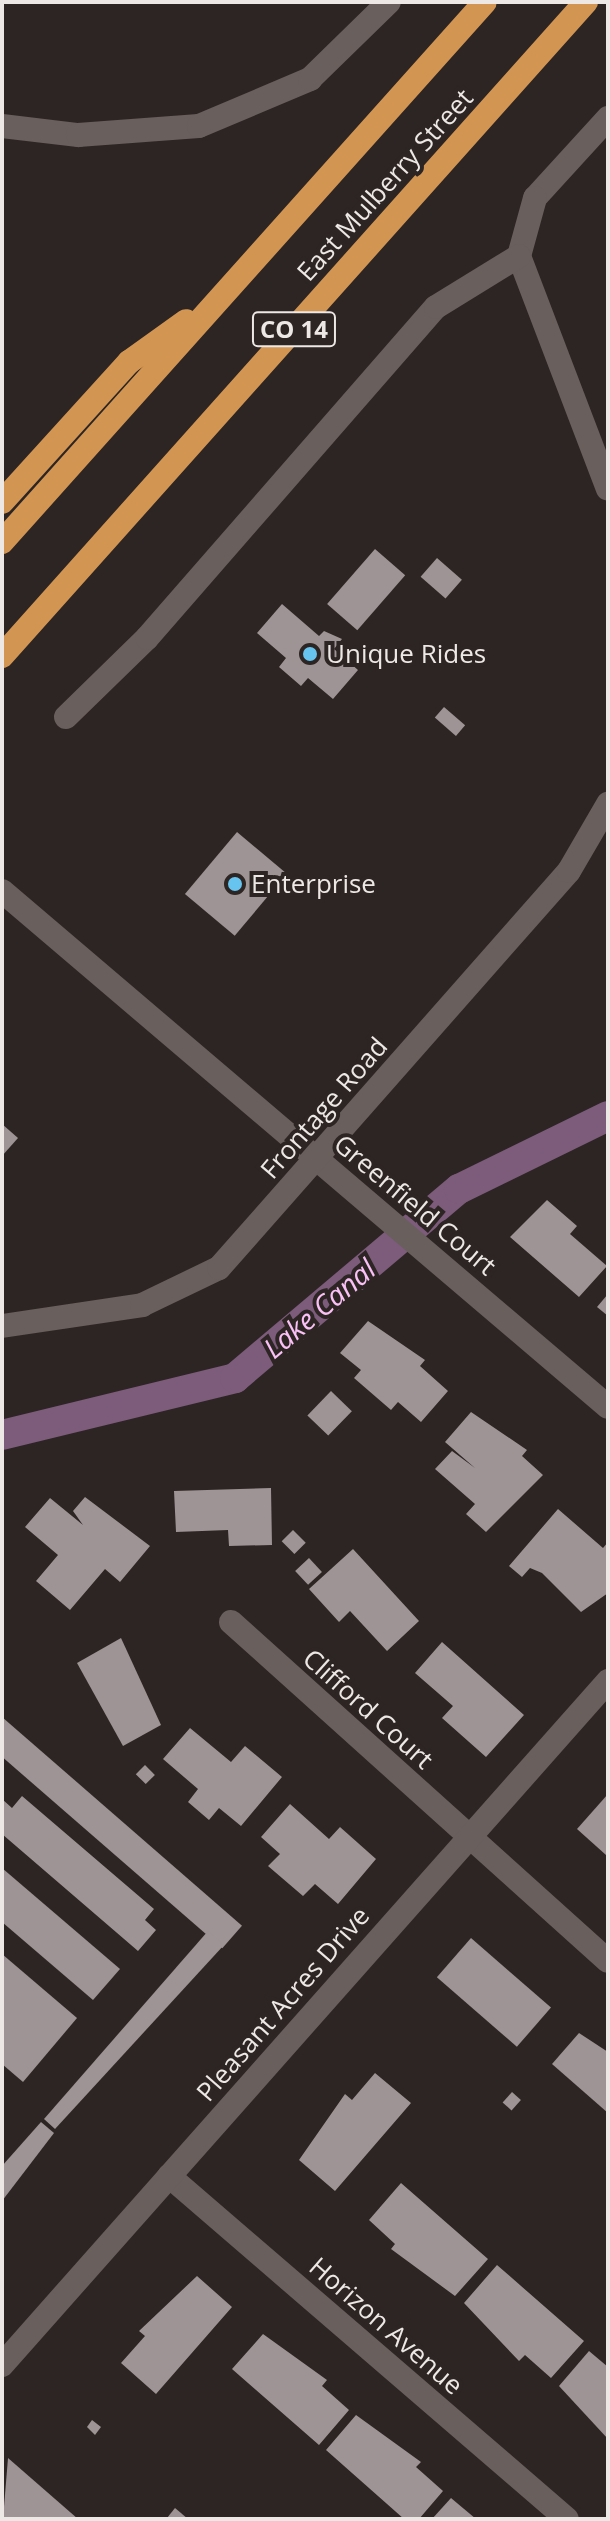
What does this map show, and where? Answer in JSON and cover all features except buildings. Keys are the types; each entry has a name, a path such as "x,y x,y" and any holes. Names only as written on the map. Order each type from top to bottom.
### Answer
{"highway":[{"name":"East Mulberry Street","path":"2,542 485,2"},
{"name":"East Mulberry Street","path":"2,656 586,2"},
{"path":"2,502 129,362 227,291"}],"street":[{"path":"2,126 78,135 199,126 310,79 389,2"},
{"path":"608,118 535,198 519,256 608,489"},
{"path":"66,717 147,638 436,307 519,256"},
{"name":"Frontage Road","path":"2,1326 142,1305 192,1286 219,1268 318,1160 569,871 608,804"},
{"name":"Greenfield Court","path":"2,891 608,1407"},
{"name":"Clifford Court","path":"231,1622 608,1961"},
{"name":"Pleasant Acres Drive","path":"2,2365 608,1681"},
{"name":"Horizon Avenue","path":"169,2176 567,2519"}],"waterway":[{"name":"Lake Canal","path":"2,1435 235,1378 459,1189 608,1116"}],"place":[{"name":"Unique Rides","path":"310,654"},
{"name":"Enterprise","path":"235,884"}]}
